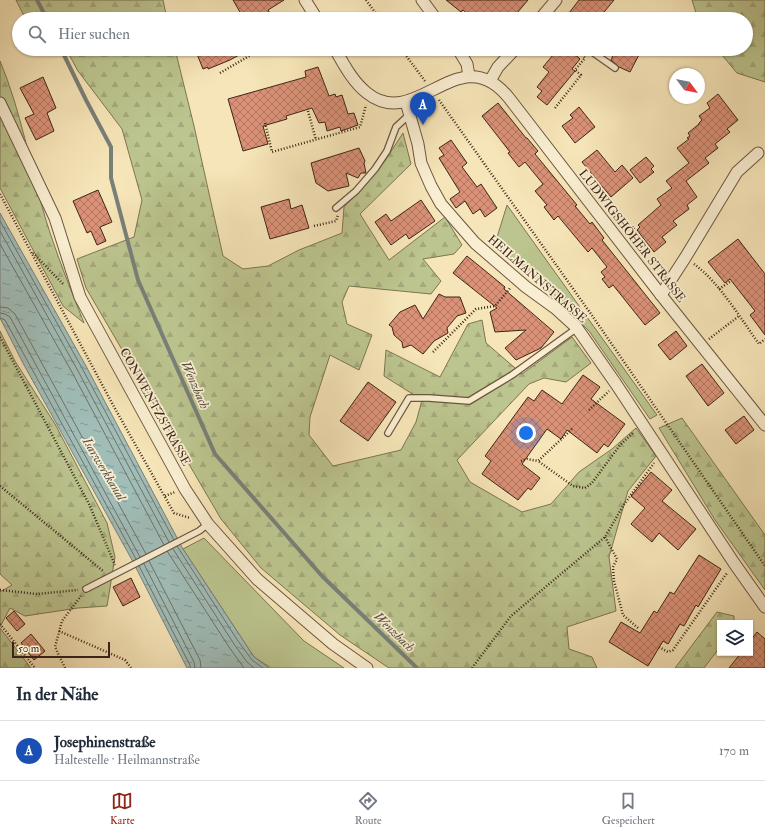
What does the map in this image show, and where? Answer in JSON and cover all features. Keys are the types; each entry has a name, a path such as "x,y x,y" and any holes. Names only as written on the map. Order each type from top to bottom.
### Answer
{"street":[{"path":"305,0 313,12"},
{"path":"422,0 431,12"},
{"path":"549,12 556,0"},
{"path":"339,56 348,71 369,95 387,103 406,102"},
{"path":"462,56 467,64 469,76"},
{"path":"490,81 498,68 509,56"},
{"name":"LUDWIGSHÖHER STRASSE","path":"406,102 448,82 469,76 490,81 503,91 661,295 765,425"},
{"name":"HEILMANNSTRASSE","path":"406,102 422,163 431,186 441,204 475,243 518,280 555,308 577,328 644,425 765,607"},
{"name":"CONWENTZSTRASSE","path":"0,103 55,218 80,297 185,489 208,524 257,579 333,644 367,668"},
{"path":"661,295 737,172 758,154"}],"lane":[{"path":"598,56 615,68"},
{"path":"336,208 356,191 375,169 387,151 396,127 410,114"},
{"path":"388,433 409,398 469,401 512,375 577,328"},
{"path":"86,589 187,538 208,524"}],"path":[{"path":"366,0 375,12"},
{"path":"220,73 249,56"},
{"path":"406,56 422,78"},
{"path":"555,108 581,75 575,70 585,58 583,56"},
{"path":"265,123 272,152 360,127 369,95"},
{"path":"440,101 591,314 765,566"},
{"path":"308,111 316,140"},
{"path":"0,194 113,405 174,513 208,524"},
{"path":"314,226 336,221 344,202"},
{"path":"30,250 62,283 80,297"},
{"path":"685,258 700,268 719,289 759,344 765,340"},
{"path":"433,352 476,309 495,306 518,280"},
{"path":"719,289 731,281"},
{"path":"702,346 739,316"},
{"path":"0,337 89,504 118,573"},
{"path":"589,410 616,384"},
{"path":"657,418 661,416"},
{"path":"521,461 526,459 538,461 573,486 584,488 592,484 620,446 636,430 644,425"},
{"path":"538,461 572,429"},
{"path":"472,668 511,616 605,537 623,506 653,464 663,454"},
{"path":"0,486 110,577"},
{"path":"605,537 617,559 613,567 614,581 623,615 638,628"},
{"path":"660,647 668,652 673,650 726,575"},
{"path":"0,590 37,594 86,589"},
{"path":"65,668 55,647 62,621 80,597"},
{"path":"0,624 35,668"},
{"path":"59,631 125,660 131,668"}],"green space":[{"path":"16,0 163,0 166,12 22,12"},
{"path":"692,0 765,0 765,82 737,73 723,56 753,56 753,12 696,12"},
{"path":"70,56 177,56 223,256 243,269 268,266 299,250 342,233 344,207 384,162 403,133 411,164 360,214 389,260 445,217 462,245 454,254 423,259 441,281 431,294 349,286 342,302 347,324 372,335 359,370 330,355 310,417 309,435 333,466 401,450 416,422 422,400 384,376 386,350 440,377 468,324 482,320 486,343 522,374 572,337 591,363 566,382 544,378 529,384 457,460 470,482 522,512 551,504 579,472 612,449 636,428 656,456 628,491 609,557 616,611 567,627 569,649 592,657 597,668 389,668 340,635 261,568 221,519 86,288 77,259 134,237 142,200 122,129 78,71"},
{"path":"0,61 20,119 49,230 84,323 63,306 0,188"},
{"path":"507,205 657,415 650,419 589,331 534,278 494,247"},
{"path":"0,331 15,361 55,424 107,523 115,557 107,606 78,608 25,616 10,608 0,627 0,592 12,585 0,574"},
{"path":"682,418 765,535 765,590 715,520 659,428"},
{"path":"204,538 304,641 344,668 271,668 254,657 183,549"},
{"path":"717,612 734,616 734,620 717,620 717,651 704,668 675,668"},
{"path":"0,628 31,668 1,668"}],"water":[{"name":"Isarwerkkanal","path":"0,213 86,366 183,549 254,657 269,668 187,668 132,560 24,365 0,318"}],"building":[{"path":"233,0 284,0 268,10 269,12 240,12"},
{"path":"446,0 528,0 518,12 465,12 463,10 461,12"},
{"path":"579,0 614,0 604,12 570,12"},
{"path":"198,56 237,56 208,69 208,67 203,69"},
{"path":"552,56 577,56 580,59 572,69 575,71 547,105 537,97 542,91 537,87 549,72 543,67"},
{"path":"613,56 638,56 630,72 619,67 611,60"},
{"path":"318,67 329,96 335,94 336,97 342,95 348,114 354,113 358,125 341,131 340,127 327,131 325,122 319,123 312,108 286,116 287,119 263,126 268,144 243,151 228,99 306,77 305,71"},
{"path":"43,77 56,108 47,113 54,131 36,140 25,118 34,114 20,88"},
{"path":"718,94 738,120 727,129 730,132 715,144 718,148 705,158 709,163 686,181 697,197 687,205 689,209 673,221 677,225 662,237 666,242 654,252 637,230 640,227 638,225 661,205 657,199 672,188 666,181 689,163 677,148 689,139 687,138 690,136 688,133 702,120 699,116 710,108 707,103"},
{"path":"498,103 538,151 535,154 577,205 575,206 590,224 592,222 604,238 602,240 660,313 645,325 613,285 609,288 602,279 605,277 601,272 607,267 592,248 588,252 558,216 554,220 544,207 547,205 535,191 543,184 525,162 519,167 508,153 510,152 482,116"},
{"path":"579,107 595,127 575,143 562,126 573,118 570,115"},
{"path":"451,140 467,163 462,167 477,187 481,184 497,208 485,217 480,209 473,214 465,201 456,208 450,199 460,192 439,158 444,155 439,148"},
{"path":"359,148 365,161 366,173 361,173 358,178 346,173 349,186 328,191 316,183 311,163"},
{"path":"597,150 615,172 622,165 633,178 611,197 582,162"},
{"path":"646,157 654,166 651,169 654,172 640,183 630,170"},
{"path":"98,190 112,222 100,227 106,241 97,245 91,231 87,233 73,201"},
{"path":"289,199 291,209 302,205 309,228 270,239 261,207"},
{"path":"421,200 435,221 409,239 406,234 391,245 375,222 386,214 391,221"},
{"path":"738,239 765,274 765,335 750,315 755,311 730,279 725,283 708,262"},
{"path":"467,256 505,287 504,289 554,332 541,348 516,360 505,348 526,330 495,332 490,312 497,308 453,273"},
{"path":"439,294 445,297 460,297 466,313 457,316 447,328 448,333 434,341 423,354 411,345 403,348 402,342 394,335 392,327 389,325 400,312 415,305 423,319"},
{"path":"676,331 687,346 670,360 658,345"},
{"path":"702,364 724,393 708,406 686,376"},
{"path":"583,375 600,387 591,399 625,424 608,447 604,444 597,453 567,430 561,439 547,429 522,464 540,478 531,490 528,488 518,500 482,474 491,461 485,456 528,397 534,401 542,390 562,404"},
{"path":"368,382 396,402 368,441 340,421"},
{"path":"744,416 754,430 736,444 725,430"},
{"path":"651,472 672,490 662,501 696,529 678,550 659,533 652,542 631,524 645,508 631,496"},
{"path":"699,555 721,569 698,607 696,605 684,626 680,624 668,644 663,641 648,666 609,642 621,622 640,633 654,611 657,613 670,592 674,594"},
{"path":"131,578 140,597 123,606 113,587"},
{"path":"14,611 25,624 17,631 6,618"},
{"path":"757,632 765,639 765,668 729,668 739,656 753,656 753,637"},
{"path":"31,634 45,651 34,660 21,643"}],"waterway":[{"name":"Wenzbach","path":"37,0 43,12"},
{"name":"Wenzbach","path":"64,56 111,147 111,178 138,280 215,454 322,576 417,668"}],"place":[{"name":"Josephinenstraße","path":"423,125"}]}
